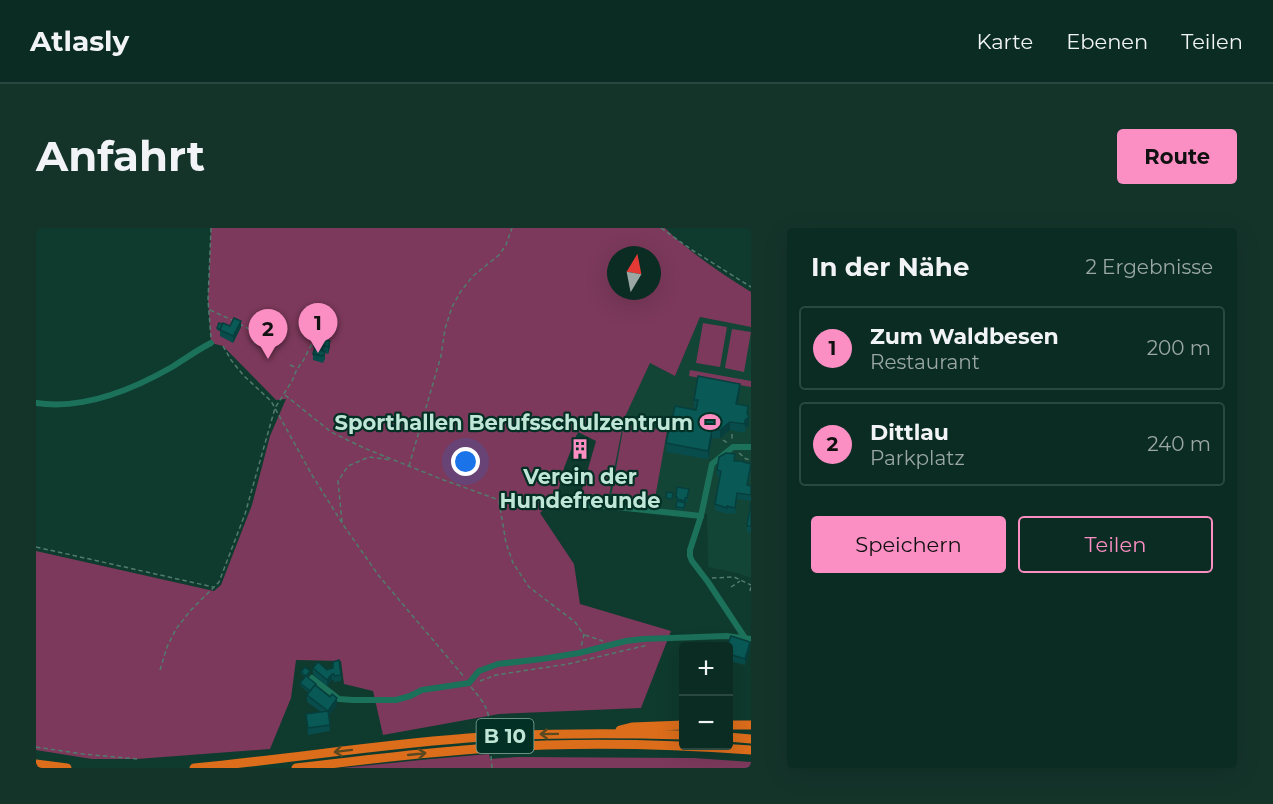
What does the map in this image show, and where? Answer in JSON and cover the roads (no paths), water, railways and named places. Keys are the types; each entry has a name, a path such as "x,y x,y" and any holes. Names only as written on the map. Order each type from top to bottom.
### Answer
{"highway":[{"name":"B 10","path":"608,733 632,727 679,724"},
{"path":"733,725 751,725"},
{"name":"B 10","path":"194,768 483,737 608,733 679,735"},
{"path":"733,737 751,739"},
{"name":"B 10","path":"296,768 432,753 547,745 672,746 751,750"},
{"path":"36,764 67,768"}],"lane":[{"path":"36,403 77,404 110,395 171,367 211,343"},
{"path":"748,639 692,561 690,550 701,516 712,464 733,447 751,447"},
{"path":"544,502 701,516"},
{"path":"312,678 339,699 396,700 422,690 469,682 479,671 498,664 579,653 626,641 726,636 748,639"}],"place":[{"name":"Zum Waldbesen","path":"318,353"},
{"name":"Dittlau","path":"268,359"},
{"name":"Sporthallen Berufsschulzentrum","path":"710,422"},
{"name":"Verein der Hundefreunde","path":"580,449"}]}
